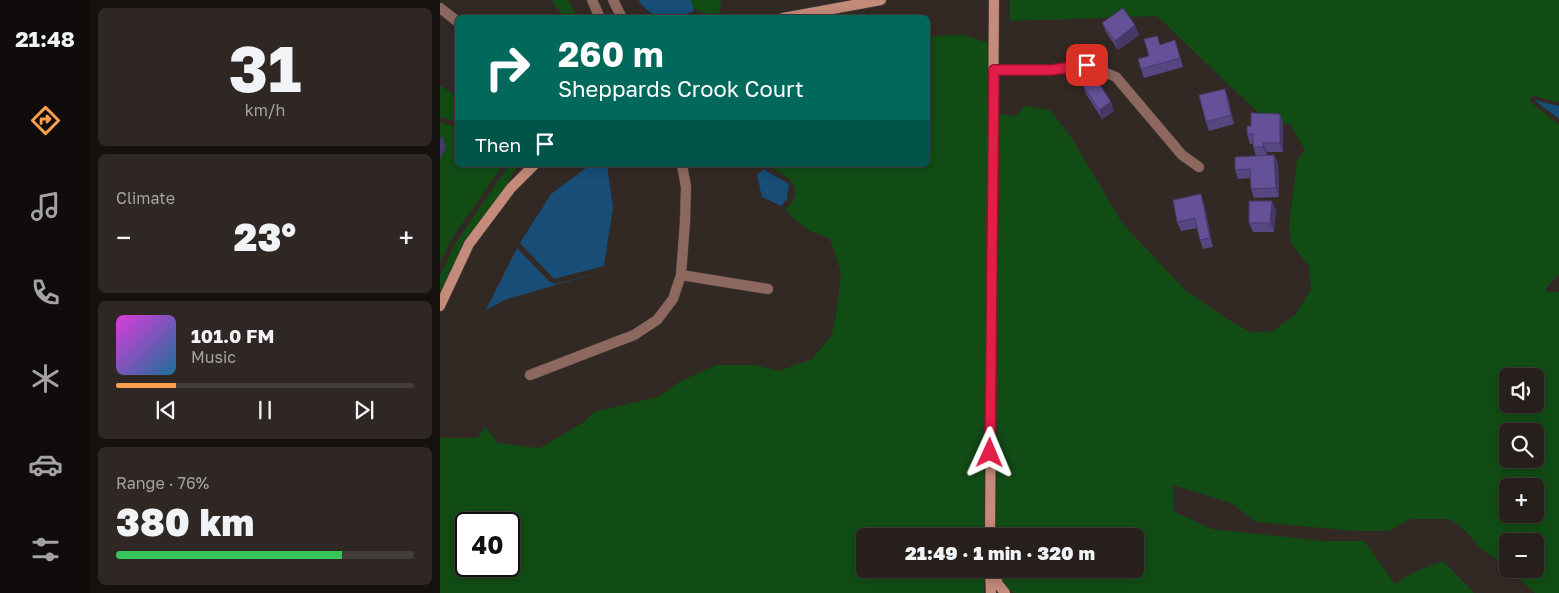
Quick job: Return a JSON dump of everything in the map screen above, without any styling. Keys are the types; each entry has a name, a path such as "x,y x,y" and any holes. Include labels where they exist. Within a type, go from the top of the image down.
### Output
{"street":[{"path":"592,0 599,15"},
{"path":"614,0 621,15"},
{"path":"799,15 880,0"},
{"path":"990,528 994,0"},
{"path":"440,8 455,20"},
{"path":"994,70 1051,70 1087,65 1116,77 1182,155 1200,167"},
{"path":"440,306 469,244 512,188 532,167"},
{"path":"530,375 634,335 657,320 673,299 680,275 685,214 686,187 682,167"},
{"path":"680,275 768,289"},
{"path":"991,578 991,593"},
{"path":"995,578 1005,593"}],"green space":[{"path":"552,0 568,0 577,15 562,15"},
{"path":"691,0 721,0 720,13 705,14 693,8"},
{"path":"1010,0 1559,0 1559,102 1533,96 1529,101 1559,125 1559,274 1545,289 1547,292 1559,292 1559,593 1535,593 1518,578 1544,578 1544,533 1499,533 1499,562 1477,545 1466,531 1450,519 1410,519 1389,531 1356,531 1256,522 1231,503 1173,485 1173,511 1212,529 1322,541 1364,541 1395,584 1412,573 1443,561 1474,593 1014,593 1006,587 1002,578 1144,578 1144,528 996,528 999,114 1016,116 1025,106 1050,110 1071,137 1122,223 1184,289 1227,319 1252,333 1273,331 1295,315 1311,290 1309,266 1291,243 1289,224 1297,161 1305,150 1290,124 1268,122 1157,16 1010,21"},
{"path":"965,35 988,43 984,528 856,528 856,578 984,578 984,593 440,593 440,438 477,438 485,427 498,443 540,448 584,422 594,412 658,397 681,381 717,365 755,365 779,371 812,359 832,335 841,272 830,239 806,229 785,210 795,195 795,189 787,178 770,167 930,167 930,36"},
{"path":"440,85 455,96 455,121 440,117"},
{"path":"440,122 455,126 455,167 502,167 450,241 440,263"},
{"path":"508,167 517,167 503,191 464,241 440,293 440,276 455,244"}],"water":[{"path":"638,0 691,0 694,11 681,15 656,15 644,7"},
{"path":"1534,100 1559,106 1559,119"},
{"path":"587,167 607,167 613,207 604,266 554,279 520,243 551,194"},
{"path":"763,169 789,184 787,199 781,206 762,197 757,175"},
{"path":"517,248 550,282 556,284 601,272 507,299 486,310"}],"building":[{"path":"1123,8 1135,25 1115,41 1102,23"},
{"path":"1157,36 1160,45 1175,40 1180,58 1141,69 1138,59 1149,56 1144,39"},
{"path":"1095,77 1111,102 1099,110 1083,85"},
{"path":"1225,89 1231,115 1206,122 1199,95"},
{"path":"1251,113 1280,114 1280,143 1263,143 1263,147 1253,147 1253,134 1247,134 1247,126 1251,126"},
{"path":"1274,155 1276,188 1251,189 1250,169 1235,170 1235,157"},
{"path":"1201,194 1210,238 1200,240 1195,218 1177,222 1173,200"},
{"path":"1249,201 1272,201 1270,223 1249,223"}],"route":[{"path":"990,453 994,70 1051,70 1087,65"}]}
